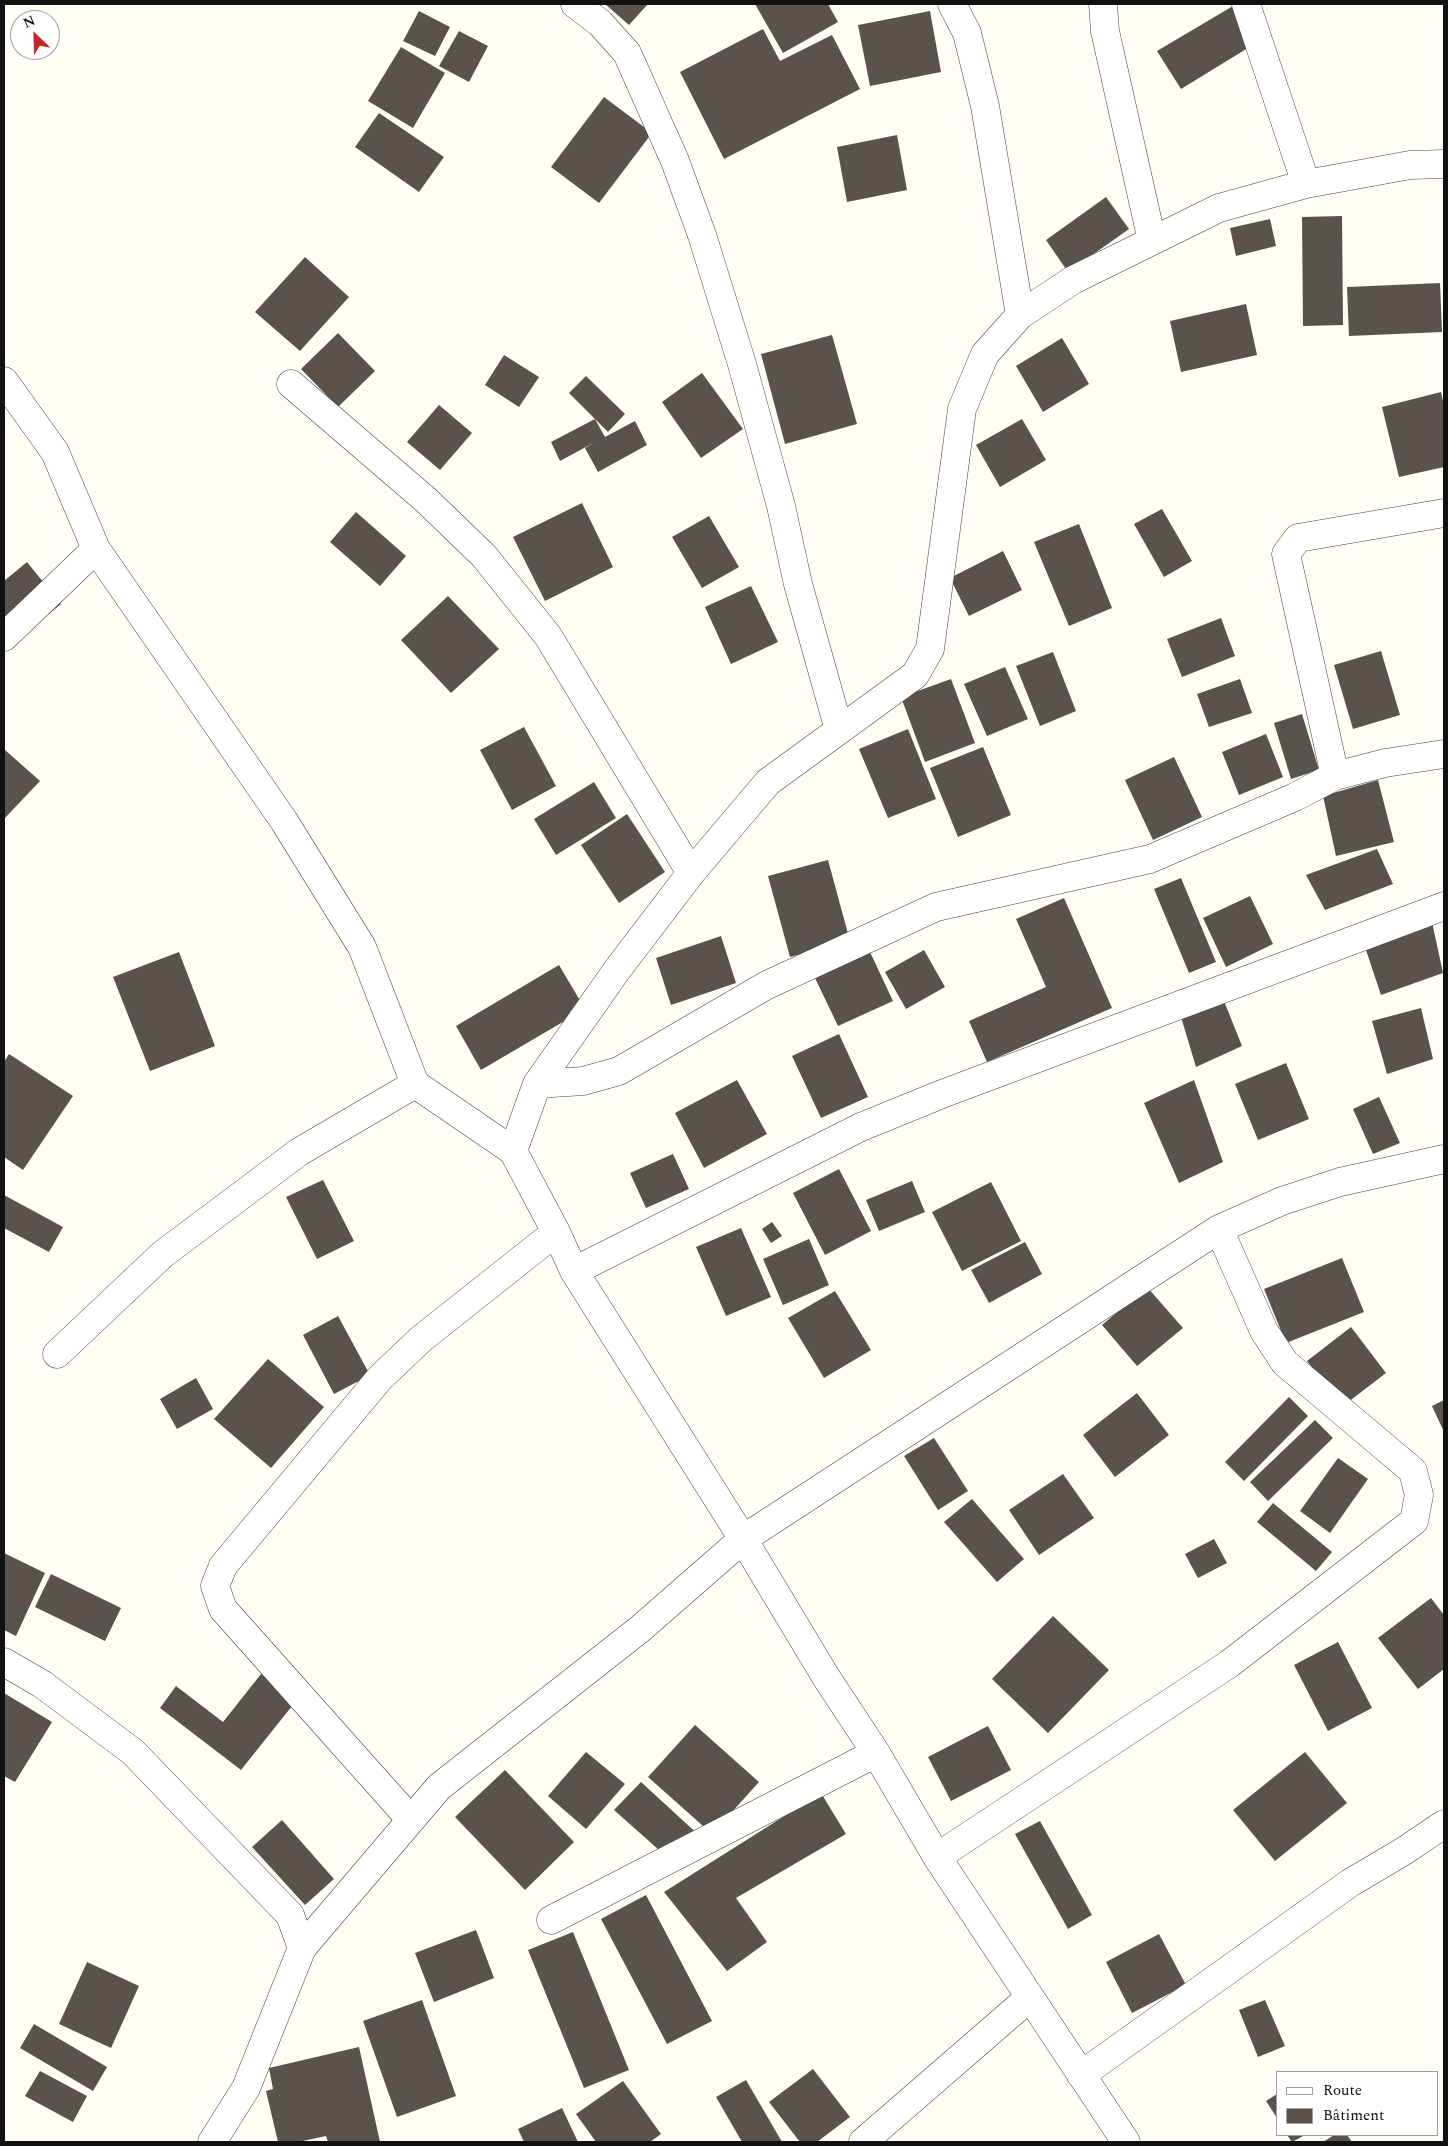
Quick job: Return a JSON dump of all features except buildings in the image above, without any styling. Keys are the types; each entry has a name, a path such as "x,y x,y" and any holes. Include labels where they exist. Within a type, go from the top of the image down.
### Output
{"street":[{"path":"575,4 600,23 627,53 675,161 702,234 745,374 781,506 798,584 839,730"},
{"path":"952,4 967,33 985,106 1020,315"},
{"path":"1103,4 1105,31 1152,241"},
{"path":"1246,4 1306,184"},
{"path":"513,1151 537,1084 623,962 691,873 768,782 915,675 930,649 962,409 985,354 1020,315 1072,280 1219,208 1306,184 1410,165 1444,164"},
{"path":"4,381 55,452 96,549 284,821 362,947 415,1084 513,1151 556,1232 574,1271 743,1539 826,1677 876,1753 937,1858 1126,2142"},
{"path":"291,384 426,500 484,556 548,636 691,873"},
{"path":"1335,776 1286,554 1298,538 1444,513"},
{"path":"4,637 96,549"},
{"path":"537,1084 582,1081 618,1071 767,985 936,907 1150,859 1295,797 1335,776 1385,763 1444,754"},
{"path":"574,1271 861,1127 942,1094 1444,906"},
{"path":"57,1354 163,1254 299,1152 415,1084"},
{"path":"212,2142 246,2088 302,1948 438,1787 640,1629 743,1539 1220,1229 1282,1201 1340,1182 1444,1159"},
{"path":"937,1858 1230,1664 1414,1520 1419,1495 1414,1471 1285,1363 1264,1331 1220,1229"},
{"path":"411,1820 223,1609 215,1586 223,1566 380,1378 421,1339 556,1232"},
{"path":"4,1662 42,1684 133,1752 290,1915 302,1948"},
{"path":"551,1920 876,1753"},
{"path":"1081,2075 1350,1883 1444,1826"},
{"path":"863,2142 1029,1998"}]}
